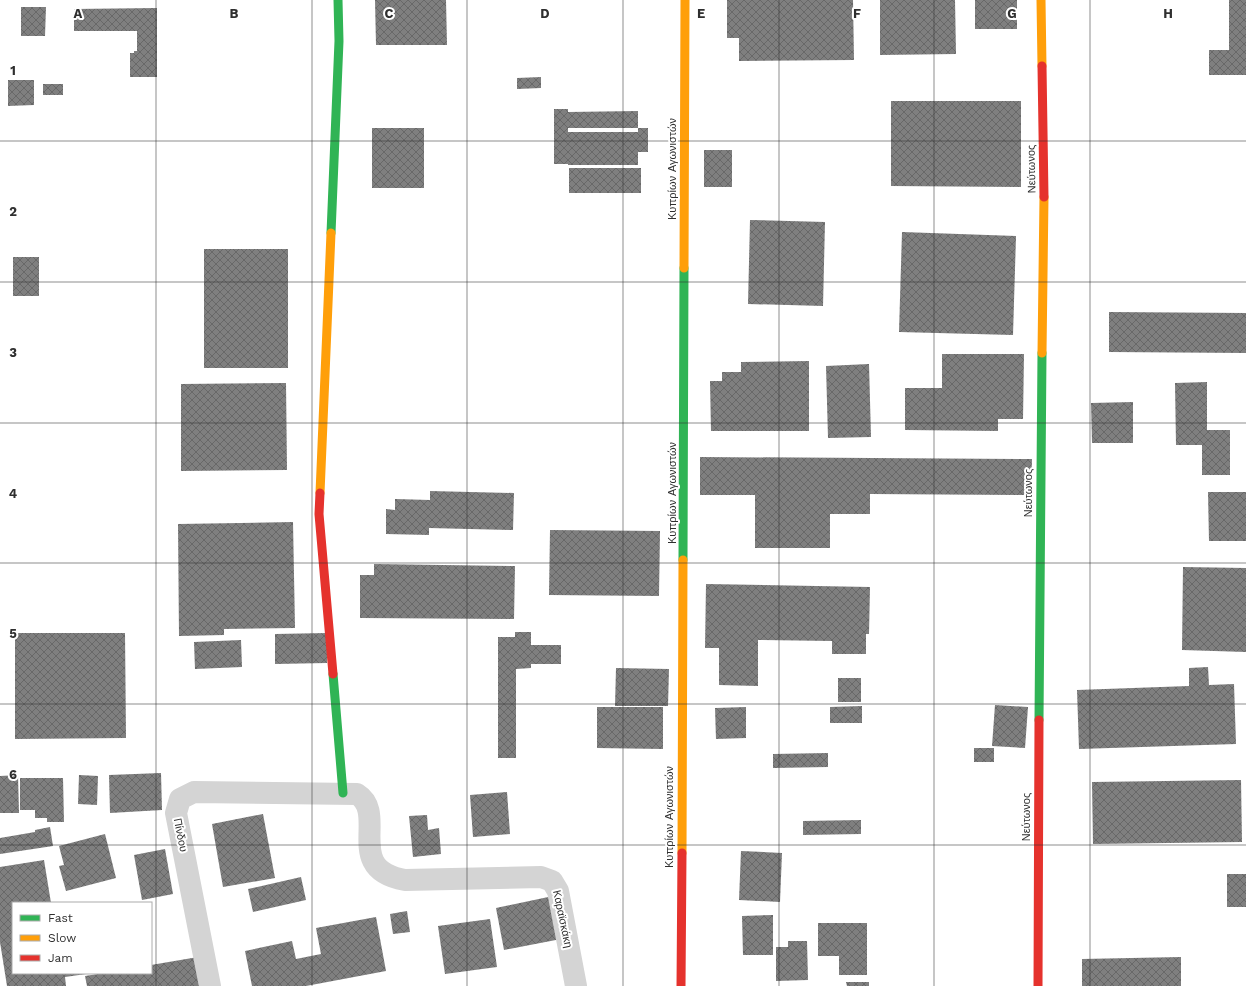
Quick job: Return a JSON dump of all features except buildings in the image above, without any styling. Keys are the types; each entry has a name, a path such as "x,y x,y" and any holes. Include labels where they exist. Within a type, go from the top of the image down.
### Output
{"street":[{"path":"338,0 339,41 319,514 343,793"},
{"name":"Κυπρίων Αγωνιστών","path":"681,986 685,0"},
{"name":"Νεύτωνος","path":"1038,986 1037,862 1044,209 1041,0"},
{"name":"Πίνδου","path":"210,986 178,826 176,813 180,799 194,792 343,793"},
{"name":"Καραϊσκάκη","path":"343,793 357,794 367,803 369,850 375,864 383,873 395,878 406,880 541,877 552,881 558,891 576,986"}],"traffic: fast":[{"path":"331,233 339,41 338,0"},
{"path":"683,560 684,268"},
{"path":"1039,720 1042,353"},
{"path":"333,674 343,793"}],"traffic: slow":[{"path":"684,268 685,0"},
{"path":"1041,0 1042,66"},
{"path":"1042,353 1044,197"},
{"path":"320,493 331,233"},
{"path":"682,853 683,560"}],"traffic: jam":[{"path":"1042,66 1044,197"},
{"path":"320,493 319,514 333,674"},
{"path":"1038,986 1039,720"},
{"path":"681,986 682,853"}]}
